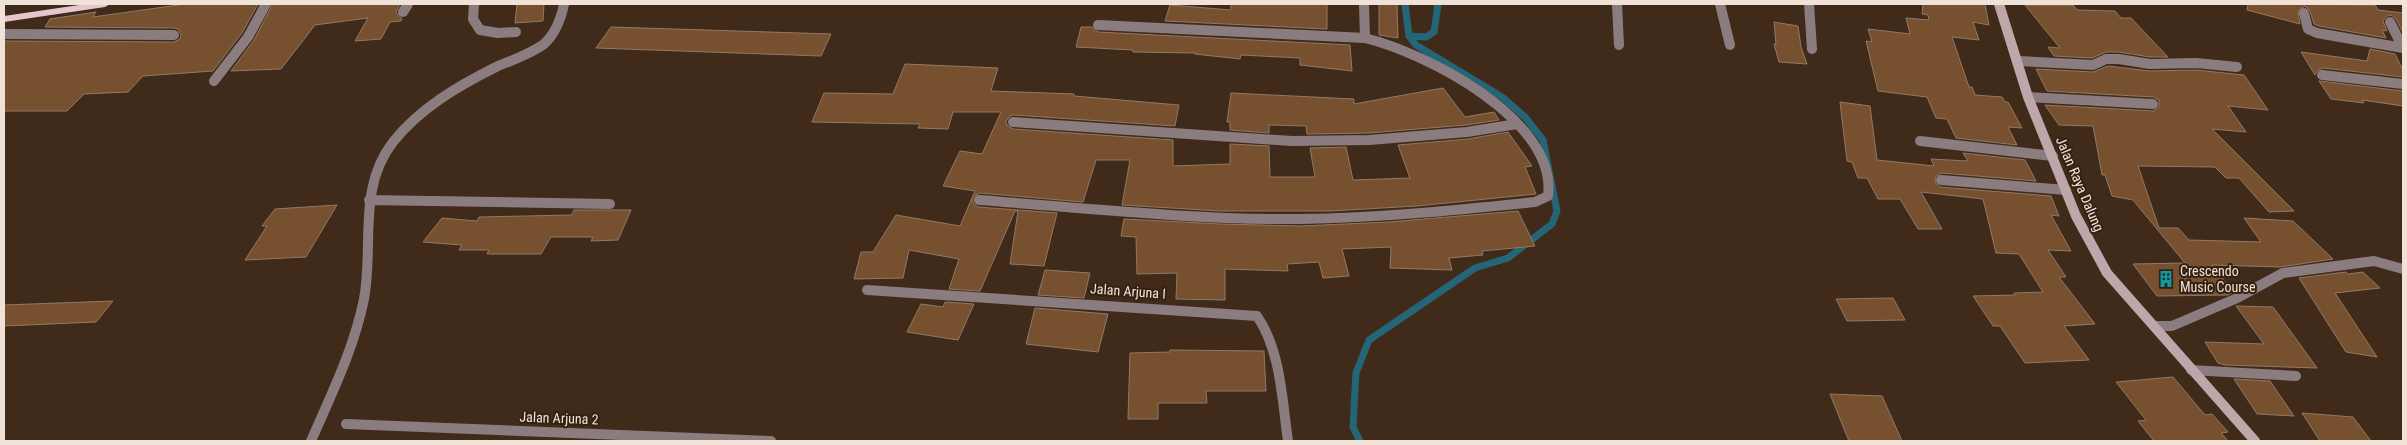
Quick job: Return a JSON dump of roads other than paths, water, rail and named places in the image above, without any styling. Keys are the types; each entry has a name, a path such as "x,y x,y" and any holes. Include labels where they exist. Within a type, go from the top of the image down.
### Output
{"main road":[{"path":"4,19 105,4"},
{"name":"Jalan Raya Dalung","path":"2000,4 2028,97 2076,216 2107,273 2190,370 2255,441"}],"street":[{"path":"214,81 248,37 266,4"},
{"path":"403,12 408,4"},
{"path":"474,4 473,19 480,30 498,33 516,32"},
{"path":"311,441 350,350 364,298 369,200 385,152 411,120 440,97 538,48 548,40 559,25 564,4"},
{"path":"1364,4 1365,38"},
{"path":"1617,4 1619,45"},
{"path":"1720,4 1730,45"},
{"path":"1809,4 1812,49"},
{"path":"2304,13 2308,29 2317,33 2403,48"},
{"path":"2390,22 2403,48"},
{"path":"979,200 1223,217 1310,219 1372,216 1535,202 1548,196 1549,182 1536,149 1517,124 1489,102 1426,60 1396,47 1365,38 1098,25"},
{"path":"4,34 174,35"},
{"path":"2018,61 2093,66 2106,59 2119,59 2150,64 2196,63 2237,67"},
{"path":"2322,75 2403,84"},
{"path":"2028,97 2154,104"},
{"path":"1013,122 1292,141 1369,140 1467,132 1517,124"},
{"path":"1920,141 2053,156"},
{"path":"1941,180 2066,190"},
{"path":"369,200 610,204"},
{"path":"2154,326 2172,326 2235,299 2283,273 2374,261 2403,269"},
{"name":"Jalan Arjuna I","path":"867,290 1257,316 1263,322 1270,340 1288,441"},
{"path":"2190,370 2296,376"},
{"name":"Jalan Arjuna 2","path":"346,424 771,441"}],"waterway":[{"path":"1405,4 1409,36"},
{"path":"1409,36 1426,37 1434,32 1438,4"},
{"path":"1360,441 1353,427 1356,373 1369,340 1475,268 1508,258 1552,224 1557,211 1543,140 1525,117 1502,97 1416,45 1409,36"}],"place":[{"name":"Crescendo Music Course","path":"2166,279"}]}
